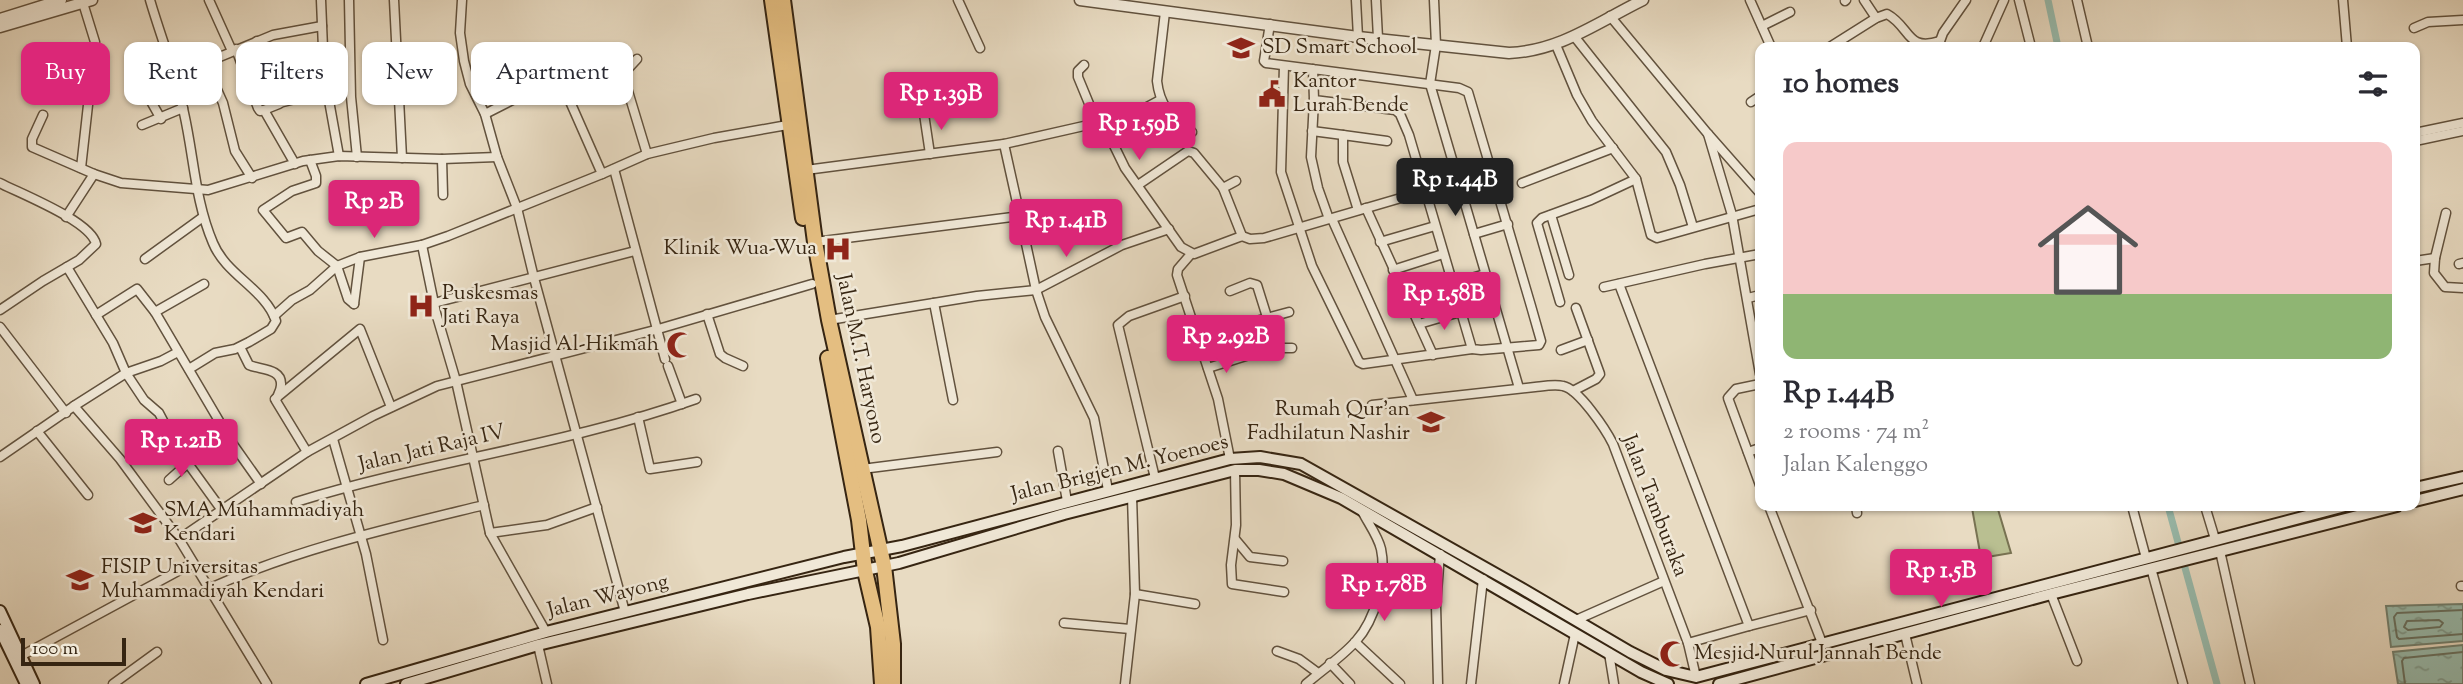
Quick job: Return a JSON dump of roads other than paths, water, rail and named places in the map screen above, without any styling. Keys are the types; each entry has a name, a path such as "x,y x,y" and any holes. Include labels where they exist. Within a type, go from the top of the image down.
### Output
{"highway":[{"name":"Jalan M.T. Haryono","path":"772,0 794,124 806,170 829,320 884,566 893,644 893,684"},
{"name":"Jalan M.T. Haryono","path":"783,0 813,284 852,481 865,571 878,627 882,684"}],"main road":[{"name":"Jalan Brigjen M. Yoenoes","path":"862,553 902,545 1108,490 1157,484 1260,457 1301,464 1519,593 1575,634 1668,684"},
{"name":"Jalan Brigjen M. Yoenoes","path":"1232,464 1298,479 1361,510 1483,579 1576,620 1650,663 1696,677 1822,643 2170,558 2191,552 2215,539 2325,511"},
{"path":"2420,487 2463,477"},
{"name":"Jalan Brigjen M. Yoenoes","path":"865,571 1132,496 1157,484"},
{"path":"2420,500 2463,489"},
{"name":"Jalan Brigjen M. Yoenoes","path":"2191,552 2220,551 2377,511"},
{"name":"Jalan Wayong","path":"366,684 546,632 862,553"},
{"name":"Jalan Brigjen M. Yoenoes","path":"1719,684 2050,594 2149,563"},
{"name":"Jalan Wayong","path":"406,684 538,645 774,588 865,571"},
{"path":"0,611 34,684"},
{"path":"0,631 26,684"}],"street":[{"path":"0,19 61,0"},
{"path":"150,0 164,42"},
{"path":"209,0 234,50 258,108 260,111 275,105"},
{"path":"321,0 323,42"},
{"path":"349,0 351,97 357,157"},
{"path":"394,0 402,158"},
{"path":"462,0 461,48 470,84 485,114 497,157 517,208 625,612"},
{"path":"958,0 980,48"},
{"path":"1080,0 1140,4 1165,12 1509,53 1532,52 1556,45 1643,0"},
{"path":"1356,0 1358,37"},
{"path":"1376,0 1378,38"},
{"path":"1434,0 1436,45 1430,84 1519,388"},
{"path":"1750,0 1769,42"},
{"path":"1864,0 1876,18"},
{"path":"1941,42 1949,23 1966,0"},
{"path":"1985,42 2004,0"},
{"path":"2018,0 2030,42"},
{"path":"2077,0 2087,42"},
{"path":"2343,0 2347,42"},
{"path":"0,27 88,1 95,42 80,168"},
{"path":"1165,12 1157,81 1160,100 1170,113 1192,132"},
{"path":"1762,26 1790,12"},
{"path":"1846,42 1876,18 1890,14 1918,42"},
{"path":"1610,16 1755,187"},
{"path":"2414,28 2428,22 2463,20"},
{"path":"1270,24 1264,62 1459,88 1468,92 1541,341 1536,346 1472,349 1360,363 1343,334 1316,275 1281,172 1284,66"},
{"path":"222,55 257,41 295,30 322,26"},
{"path":"1574,36 1666,152 1680,184 1693,227"},
{"path":"1556,45 1577,95 1592,121 1636,179 1651,235 1657,238 1755,210"},
{"path":"637,59 625,72 624,78 647,154"},
{"path":"1084,65 1078,74 1097,123 1107,129 1120,160 1181,247 1191,254"},
{"path":"1313,69 1312,164 1331,219 1413,400"},
{"path":"485,114 528,92 558,82 568,97 602,174"},
{"path":"1751,102 1755,99"},
{"path":"1118,123 1160,100"},
{"path":"1314,100 1397,111 1409,135 1472,349"},
{"path":"222,101 235,151 252,178"},
{"path":"153,105 161,118"},
{"path":"182,105 203,217 221,259 258,296 276,321 271,329 240,347 215,353 189,369"},
{"path":"330,105 339,156"},
{"path":"142,125 183,108"},
{"path":"264,110 295,164"},
{"path":"923,114 930,154"},
{"path":"43,115 32,139 32,147 121,183 198,190 216,189 295,164 339,156 442,159 497,157"},
{"path":"806,170 1004,144 1097,123"},
{"path":"2420,132 2463,123"},
{"path":"274,316 337,267 360,257 422,245 647,154 714,138 794,124"},
{"path":"1312,131 1387,141"},
{"path":"2420,140 2463,131"},
{"path":"1708,134 1732,215 1755,328"},
{"path":"1343,135 1346,176 1433,355"},
{"path":"1004,144 1036,290 1045,317 1094,418 1108,490"},
{"path":"1522,183 1613,148"},
{"path":"1138,185 1188,150 1195,153 1223,188 1242,236"},
{"path":"442,159 443,195"},
{"path":"310,160 316,183 292,191 263,210 286,238 302,232 318,251 337,267 348,299 354,304 360,257"},
{"path":"614,169 655,330 682,404"},
{"path":"66,217 94,174"},
{"path":"1560,302 1537,225 1539,219 1636,179"},
{"path":"1223,188 1236,180"},
{"path":"1283,592 1232,584 1231,565 1235,539 1232,464 1220,408 1177,275 1178,269 1191,254 1242,236 1256,239 1459,181"},
{"path":"0,183 77,222 92,235 96,244 88,254 0,310"},
{"path":"2446,213 2434,273 2441,283 2450,289 2463,288"},
{"path":"1551,215 1569,275"},
{"path":"815,242 1020,216"},
{"path":"145,259 203,217"},
{"path":"1474,234 1508,224"},
{"path":"1380,242 1435,226"},
{"path":"829,320 1036,290 1122,245 1170,229"},
{"path":"422,245 490,533 546,632"},
{"path":"434,303 635,251"},
{"path":"1393,270 1443,254"},
{"path":"1604,287 1755,255"},
{"path":"2420,260 2435,258"},
{"path":"67,267 144,400 159,413 188,463 221,509"},
{"path":"1405,298 1485,274"},
{"path":"1230,291 1250,283 1257,285 1267,317"},
{"path":"155,312 204,284"},
{"path":"179,539 307,452 415,395 456,381 655,330 813,284"},
{"path":"1619,284 1749,626"},
{"path":"96,315 137,289 155,312 232,443 261,484"},
{"path":"1157,484 1118,325 1129,316 1185,296"},
{"path":"1748,298 1755,296"},
{"path":"934,303 953,400"},
{"path":"1372,405 1519,388 1562,386 1573,391 1600,374 1576,308"},
{"path":"1198,337 1289,312"},
{"path":"1419,324 1460,312"},
{"path":"707,314 720,354 743,366"},
{"path":"0,327 66,413"},
{"path":"275,399 360,329 391,407"},
{"path":"1561,350 1588,340"},
{"path":"240,347 249,365 274,372 280,377 282,386 275,399"},
{"path":"1208,368 1268,349 1292,348"},
{"path":"0,457 127,373 178,352"},
{"path":"1755,385 1736,389 1728,398 1755,471"},
{"name":"Jalan Tamburaka","path":"1573,391 1606,429 1614,444 1688,643 1696,677"},
{"path":"275,399 307,452"},
{"name":"Jalan Jati Raja IV","path":"296,502 638,417 696,399"},
{"path":"74,406 120,459 179,539 267,684"},
{"path":"638,417 650,469 697,462"},
{"path":"37,431 88,495"},
{"path":"333,439 369,568 383,640"},
{"path":"1748,452 1755,450"},
{"path":"1058,451 1067,501"},
{"path":"862,469 997,452"},
{"path":"169,480 188,463"},
{"path":"1125,684 1135,594 1132,496"},
{"path":"208,589 251,570 360,536 484,505"},
{"path":"490,533 547,524 597,507"},
{"path":"1306,684 1355,642 1370,619 1379,587 1382,557 1380,546 1361,510"},
{"path":"1771,511 1822,643"},
{"path":"2134,511 2183,684"},
{"path":"2207,511 2215,539"},
{"path":"1235,539 1250,556 1283,561"},
{"path":"2220,551 2250,684"},
{"path":"1438,684 1436,616 1440,554"},
{"path":"21,656 194,564"},
{"path":"1471,684 1483,579"},
{"path":"1576,620 1664,581"},
{"path":"1135,594 1195,604"},
{"path":"2050,594 2077,661"},
{"path":"1688,643 1811,610"},
{"path":"1064,623 1130,629"},
{"path":"1564,684 1575,634"},
{"path":"1905,634 1917,684"},
{"path":"1355,642 1400,684"},
{"path":"538,645 547,684"},
{"path":"1277,651 1299,659 1318,673"},
{"path":"113,684 123,681 157,652"},
{"path":"1609,653 1614,684"},
{"path":"1330,663 1350,684"}],"water":[{"path":"2463,604 2463,641 2391,647 2386,606"},
{"path":"2463,645 2463,684 2398,684 2393,652"}],"waterway":[{"path":"2048,0 2057,42"},
{"path":"2169,511 2217,684"}],"place":[{"name":"SD Smart School","path":"1241,48"},
{"name":"Kantor Lurah Bende","path":"1272,94"},
{"name":"Klinik Wua-Wua","path":"838,249"},
{"name":"Puskesmas Jati Raya","path":"421,306"},
{"name":"Masjid Al-Hikmah","path":"680,345"},
{"name":"Rumah Qur'an Fadhilatun Nashir","path":"1431,422"},
{"name":"SMA Muhammadiyah Kendari","path":"143,523"},
{"name":"FISIP Universitas Muhammadiyah Kendari","path":"80,580"},
{"name":"Mesjid Nurul Jannah Bende","path":"1673,654"}]}
